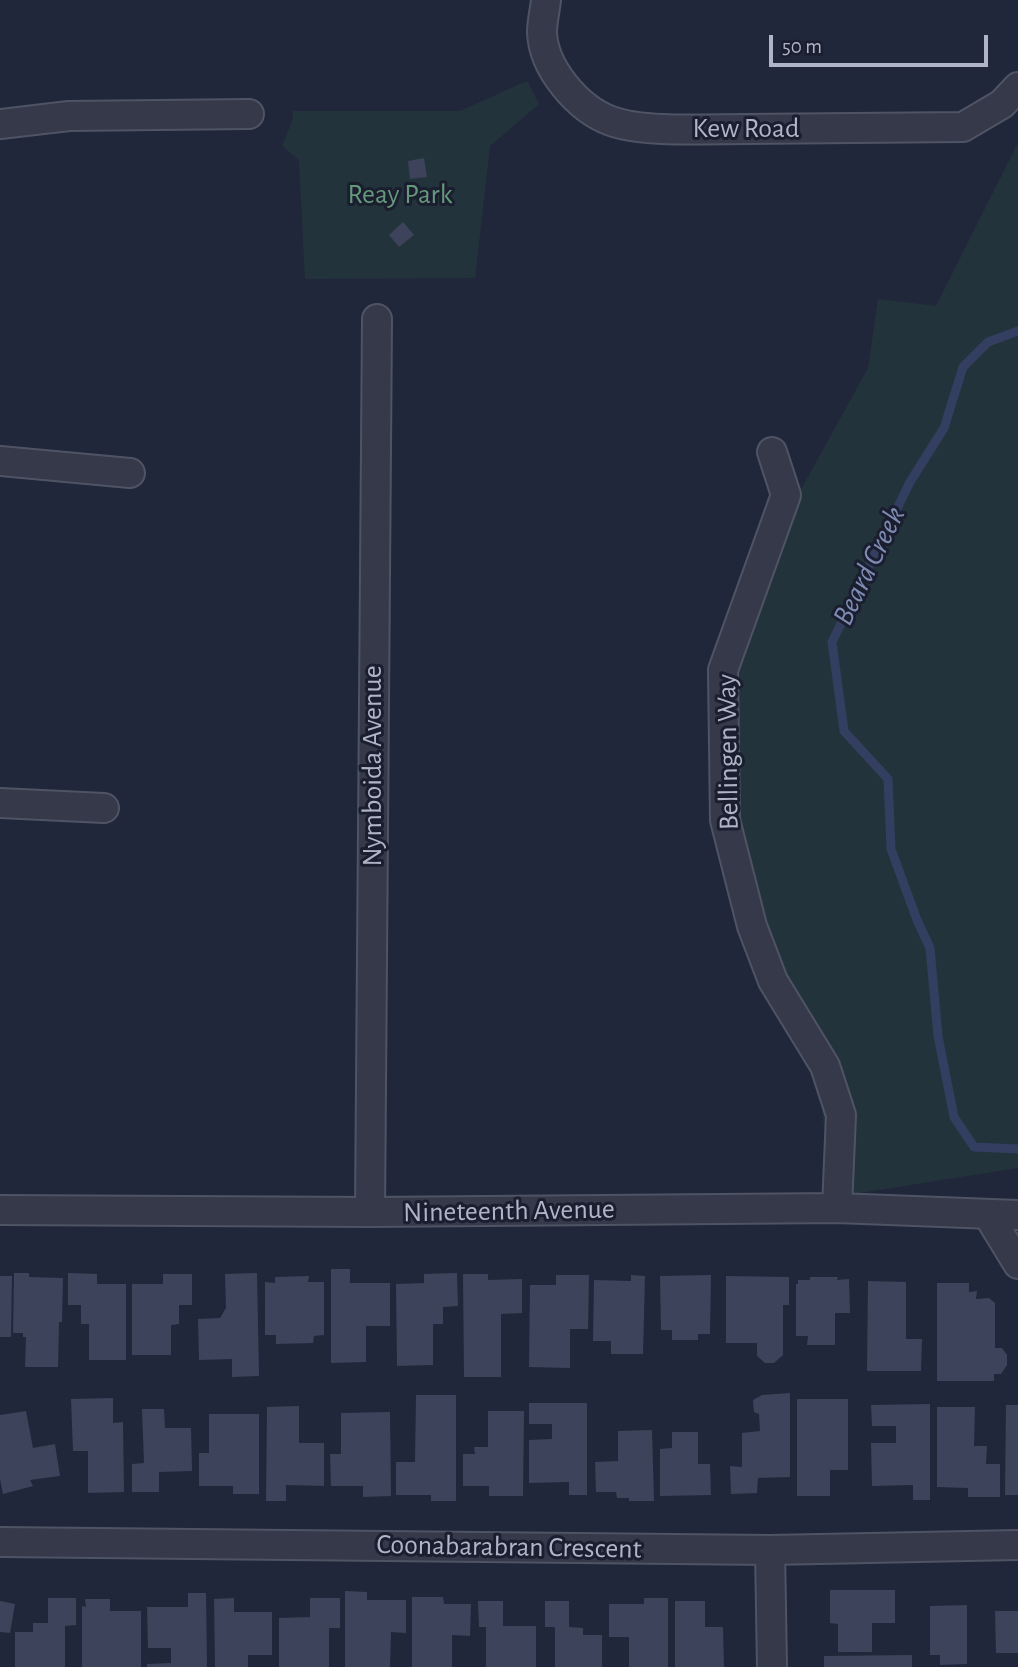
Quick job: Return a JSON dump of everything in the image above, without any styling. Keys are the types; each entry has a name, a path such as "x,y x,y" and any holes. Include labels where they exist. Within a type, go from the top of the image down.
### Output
{"street":[{"name":"Kew Road","path":"546,0 542,33 550,61 566,86 586,107 610,121 631,125 688,130 962,127 1002,104 1018,87"},
{"path":"0,124 69,116 249,114"},
{"name":"Nymboida Avenue","path":"370,1212 377,320"},
{"name":"Bellingen Way","path":"772,452 786,495 723,670 725,820 752,926 773,981 825,1066 841,1115 837,1208"},
{"path":"0,461 130,472"},
{"path":"0,803 104,808"},
{"name":"Nineteenth Avenue","path":"0,1210 370,1212 837,1208 1018,1215"},
{"path":"988,1215 1018,1264"},
{"name":"Coonabarabran Crescent","path":"0,1542 770,1550 1018,1545"},
{"path":"770,1550 772,1667"}],"green space":[{"name":"Reay Park","path":"527,81 539,104 490,146 475,278 305,279 299,160 282,146 292,122 293,111 460,111"},
{"path":"1018,143 1018,1168 853,1194 825,1137 820,1090 747,940 721,700 776,535 868,368 878,299 936,306"}],"building":[{"path":"424,158 427,177 410,179 408,161"},
{"path":"403,222 414,235 399,247 389,235"},
{"path":"331,1269 350,1269 350,1283 390,1283 390,1326 366,1326 366,1362 331,1363"},
{"path":"14,1273 29,1273 29,1277 63,1278 58,1367 25,1367 26,1337 23,1337 23,1333 13,1333"},
{"path":"68,1273 97,1274 97,1284 126,1284 126,1360 89,1360 89,1324 81,1324 81,1305 68,1305"},
{"path":"257,1273 259,1376 232,1377 232,1359 199,1360 198,1319 220,1318 226,1308 225,1274"},
{"path":"457,1273 458,1306 443,1307 443,1324 433,1324 433,1365 397,1366 396,1284 424,1283 424,1274"},
{"path":"163,1274 192,1274 192,1305 179,1305 179,1324 171,1325 171,1355 132,1355 132,1284 163,1284"},
{"path":"463,1274 488,1274 488,1280 522,1279 522,1313 501,1314 501,1377 464,1377"},
{"path":"556,1275 589,1275 588,1329 570,1329 570,1368 529,1367 530,1285 556,1285"},
{"path":"631,1275 645,1276 643,1354 611,1354 611,1341 593,1341 594,1280 631,1281"},
{"path":"711,1275 710,1334 698,1334 698,1340 672,1340 672,1330 661,1330 660,1276"},
{"path":"0,1276 12,1276 11,1337 0,1337"},
{"path":"309,1276 308,1282 324,1282 324,1335 314,1336 313,1343 276,1344 276,1335 265,1335 265,1282 275,1283 275,1277"},
{"path":"726,1276 789,1277 789,1305 783,1305 783,1355 774,1363 765,1363 757,1356 757,1343 726,1343"},
{"path":"810,1277 849,1279 850,1313 835,1313 835,1345 807,1345 808,1336 796,1336 796,1284 798,1280 810,1280"},
{"path":"868,1281 906,1282 906,1339 922,1339 921,1371 867,1371"},
{"path":"937,1283 969,1283 969,1292 977,1291 976,1299 989,1298 995,1303 995,1348 1002,1348 1007,1355 1007,1365 1001,1374 994,1374 994,1381 937,1381"},
{"path":"790,1393 790,1477 758,1478 757,1493 731,1494 730,1466 742,1467 742,1433 760,1431 759,1414 754,1412 753,1400 762,1395"},
{"path":"416,1395 456,1395 456,1501 431,1501 431,1495 396,1495 396,1462 415,1462"},
{"path":"113,1398 113,1423 123,1422 124,1492 88,1493 88,1451 73,1451 71,1399"},
{"path":"797,1399 848,1399 848,1470 830,1470 830,1496 797,1496"},
{"path":"529,1403 587,1403 587,1495 569,1495 569,1482 529,1483 529,1440 552,1439 552,1424 529,1424"},
{"path":"930,1404 930,1500 913,1500 913,1485 872,1486 871,1443 896,1443 896,1426 872,1426 871,1405"},
{"path":"1006,1405 1018,1405 1018,1495 1005,1495"},
{"path":"299,1406 299,1443 324,1443 324,1486 286,1485 286,1501 266,1501 267,1407"},
{"path":"937,1407 975,1407 974,1446 987,1446 986,1464 1000,1464 1000,1497 968,1497 968,1488 937,1487"},
{"path":"142,1409 164,1409 165,1428 191,1428 192,1471 159,1472 159,1492 132,1492 132,1464 144,1463"},
{"path":"26,1411 33,1448 55,1444 60,1476 30,1480 33,1486 3,1494 0,1479 0,1415"},
{"path":"488,1411 524,1411 523,1496 489,1496 489,1486 463,1486 463,1454 475,1454 474,1447 488,1447"},
{"path":"390,1412 391,1496 363,1497 363,1486 331,1486 330,1454 341,1454 341,1413"},
{"path":"209,1414 259,1414 259,1494 233,1494 233,1486 199,1486 199,1453 209,1453"},
{"path":"652,1430 654,1501 629,1501 629,1498 617,1498 616,1492 596,1492 595,1462 618,1461 618,1431"},
{"path":"672,1432 698,1432 698,1464 710,1464 711,1495 660,1496 660,1449 672,1448"},
{"path":"830,1590 895,1590 895,1623 872,1623 872,1652 838,1652 838,1624 830,1623"},
{"path":"345,1591 367,1592 367,1600 406,1600 406,1633 391,1632 390,1667 345,1667"},
{"path":"188,1593 206,1593 207,1667 147,1667 147,1664 171,1663 171,1648 148,1648 147,1607 188,1607"},
{"path":"412,1597 443,1597 444,1604 471,1604 470,1636 452,1635 452,1667 412,1667"},
{"path":"48,1598 76,1598 76,1625 65,1626 65,1667 15,1667 15,1632 33,1632 33,1623 48,1623"},
{"path":"234,1598 234,1612 272,1612 272,1655 248,1655 248,1667 215,1667 214,1599"},
{"path":"310,1598 340,1598 340,1628 329,1628 329,1667 279,1667 279,1618 310,1617"},
{"path":"644,1598 668,1598 668,1667 629,1667 629,1637 609,1637 609,1604 644,1604"},
{"path":"85,1599 110,1599 110,1611 141,1611 141,1667 82,1667 82,1606 86,1607"},
{"path":"0,1601 15,1604 10,1633 0,1632"},
{"path":"478,1601 503,1601 503,1626 536,1626 536,1667 486,1667 486,1627 479,1627"},
{"path":"545,1601 569,1601 569,1627 583,1628 583,1635 602,1635 602,1667 555,1667 555,1627 545,1627"},
{"path":"675,1601 705,1601 705,1627 723,1627 724,1667 675,1667"},
{"path":"967,1605 967,1664 940,1665 940,1655 930,1655 930,1606"},
{"path":"995,1611 1018,1611 1018,1653 996,1653"},
{"path":"912,1655 912,1667 824,1667 824,1656"}],"waterway":[{"name":"Beard Creek","path":"1018,331 988,342 963,367 944,428 910,482 832,642 844,731 888,779 891,849 930,948 938,1036 954,1117 974,1147 1018,1149"}]}
